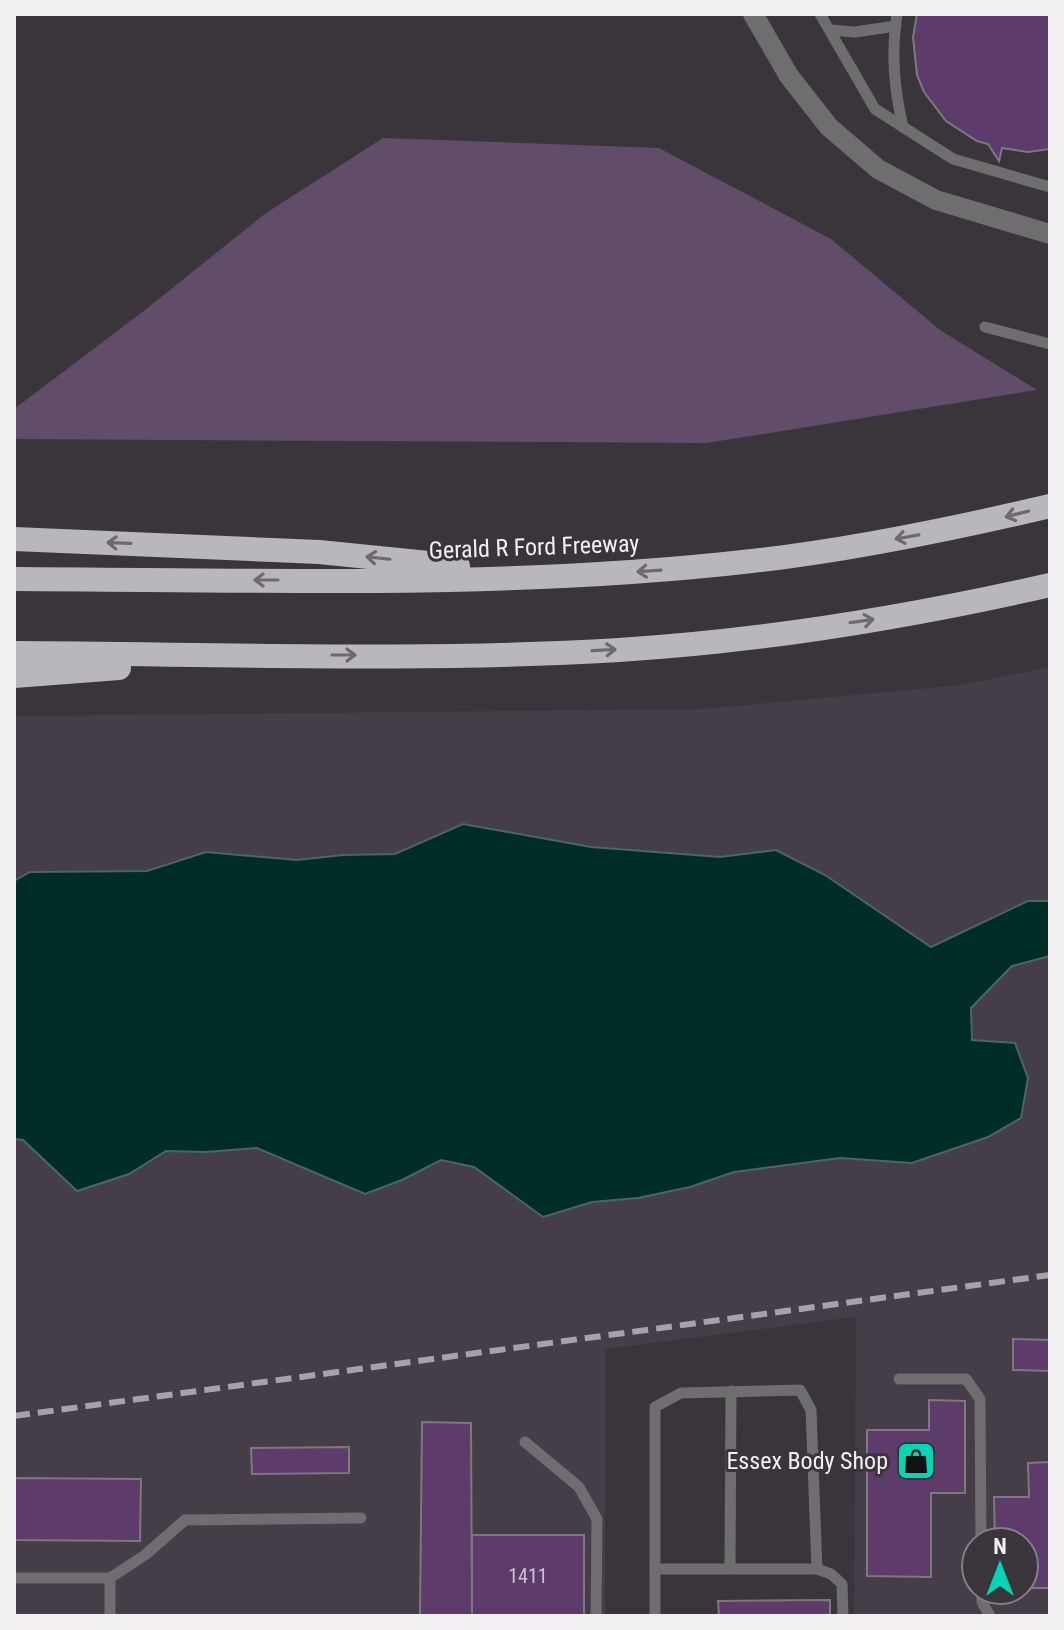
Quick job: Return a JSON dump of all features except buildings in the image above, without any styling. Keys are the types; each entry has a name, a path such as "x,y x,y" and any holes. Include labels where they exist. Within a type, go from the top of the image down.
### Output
{"highway":[{"name":"Gerald R Ford Freeway","path":"14,579 308,581 568,576 755,561 919,535 1050,506"},
{"path":"14,539 319,552 568,576"},
{"path":"14,653 548,653 722,640 893,617 1050,585"},
{"path":"14,676 311,655"}],"street":[{"path":"753,14 789,76 829,127 878,169 936,200 1050,234"}],"lane":[{"path":"820,14 875,109 953,159 1047,184"},
{"path":"830,30 855,32 896,20 892,48 893,78 903,127"},
{"path":"985,327 1050,344"},
{"path":"899,1379 966,1379 980,1399 981,1526"},
{"path":"655,1616 655,1407 681,1393 800,1390 811,1410 817,1569"},
{"path":"730,1569 731,1391"},
{"path":"525,1442 579,1487 597,1519 596,1616"},
{"path":"14,1578 110,1578 145,1555 185,1520 361,1518"},
{"path":"655,1569 817,1569 831,1574 842,1584 843,1616"},
{"path":"110,1578 110,1616"}],"shaded area":[{"path":"383,138 659,148 831,239 940,330 1037,390 707,443 14,439 14,409 266,213"},
{"path":"1050,667 1050,1616 854,1616 856,1317 605,1349 605,1616 14,1616 14,716 702,709 961,685"},
{"path":"463,824 591,847 720,857 776,850 825,875 931,947 1028,901 1050,901 1050,956 1012,966 971,1008 972,1040 1015,1043 1028,1078 1021,1118 988,1137 912,1163 840,1158 734,1172 690,1187 638,1198 592,1202 543,1217 474,1167 441,1160 365,1194 257,1148 166,1151 129,1174 77,1191 23,1140 14,1139 14,881 30,872 147,871 206,852 297,860 395,854"}],"railway":[{"path":"14,1416 1050,1275"}],"place":[{"name":"Essex Body Shop","path":"916,1461"}]}
